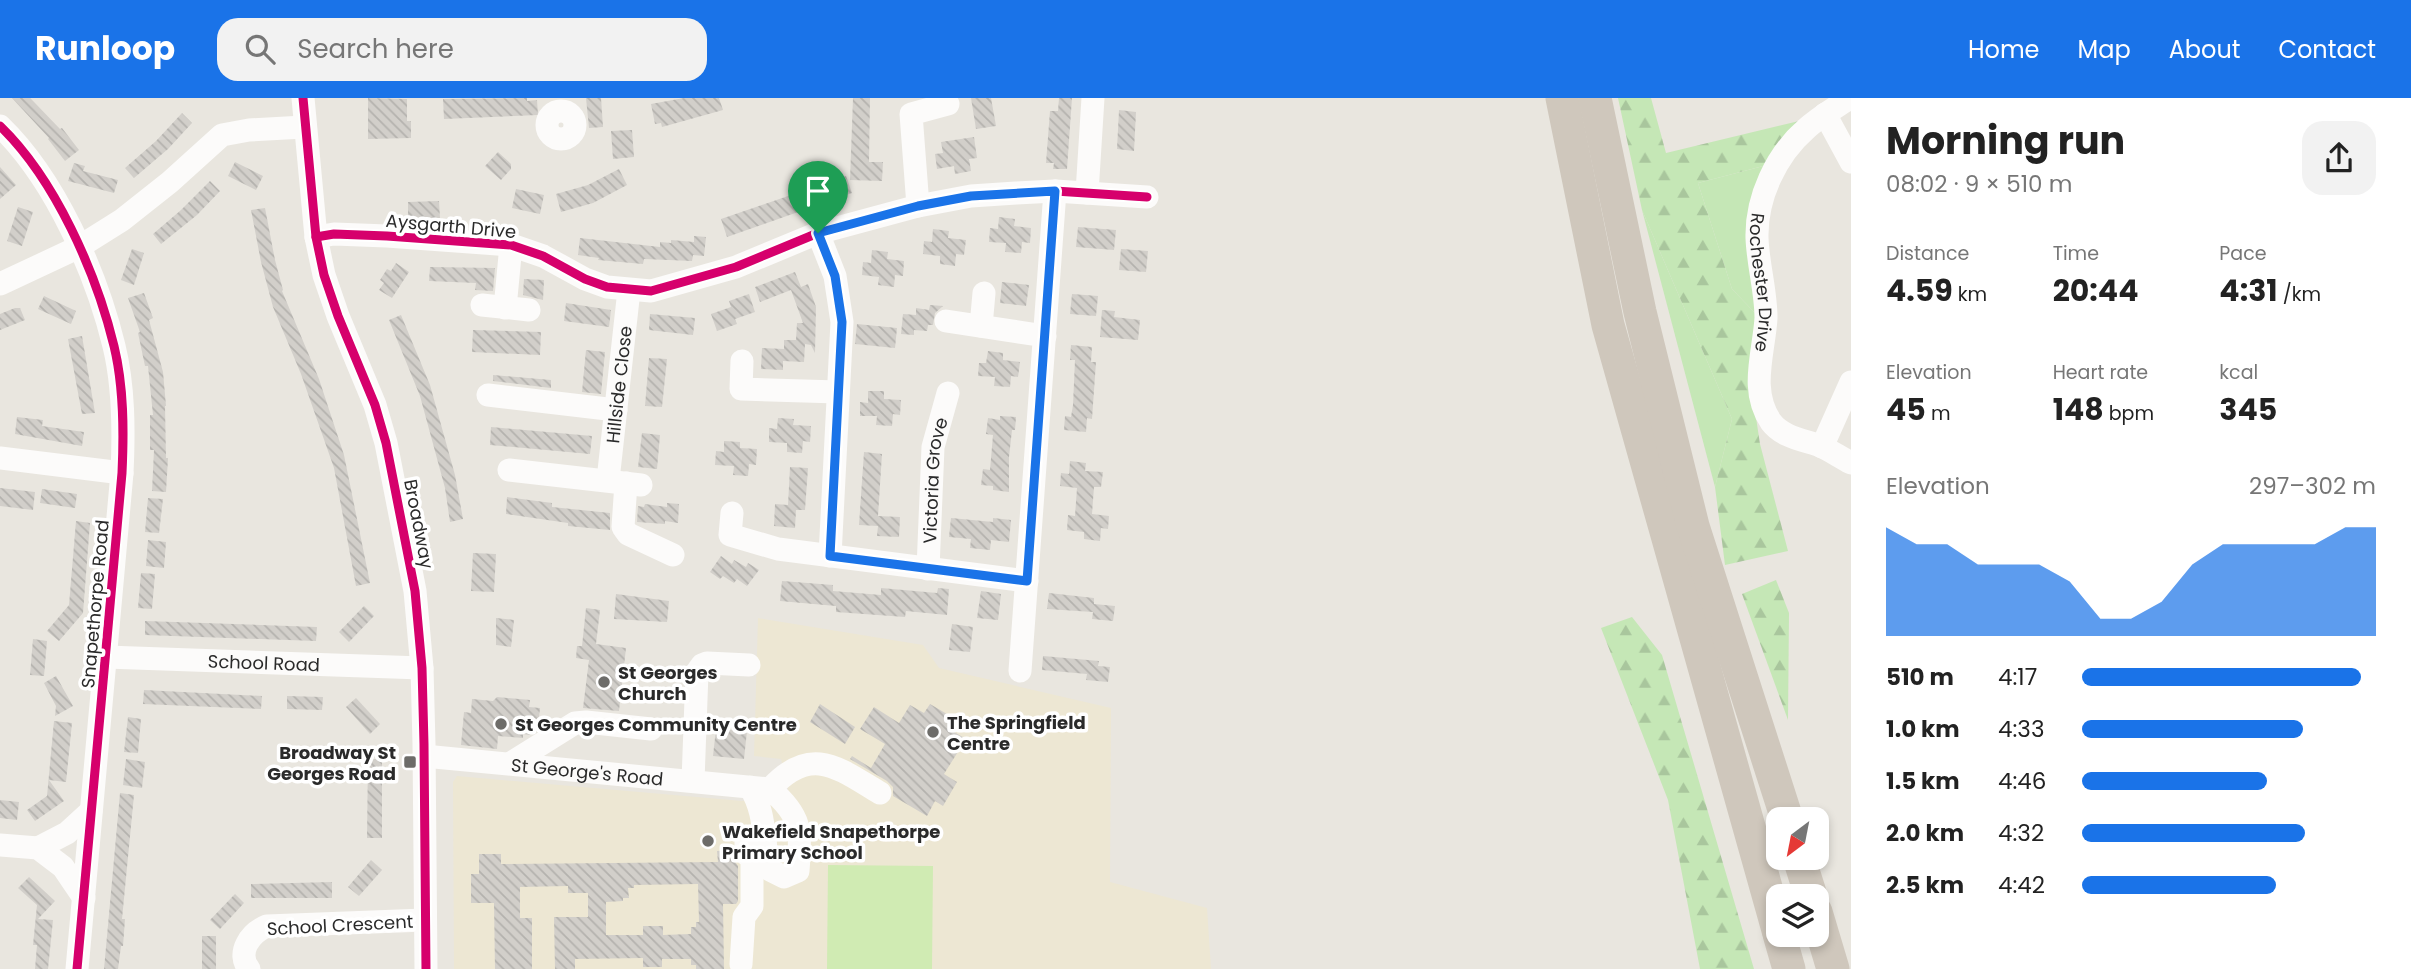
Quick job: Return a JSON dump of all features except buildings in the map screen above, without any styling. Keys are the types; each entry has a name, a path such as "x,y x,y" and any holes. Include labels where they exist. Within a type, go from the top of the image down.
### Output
{"highway":[{"path":"1562,98 1608,325 1766,886"},
{"path":"1595,98 1640,312 1693,526 1783,807"},
{"path":"1783,947 1789,969"},
{"path":"1826,947 1833,969"}],"street":[{"name":"Broadway","path":"304,98 304,127 316,237 328,285 375,405 386,443 415,591 422,668 426,969"},
{"path":"1087,193 1093,98"},
{"name":"Rochester Drive","path":"1850,98 1805,129 1785,151 1769,181 1760,209 1757,237 1766,318 1759,373 1760,399 1773,426 1787,435 1813,444 1851,463"},
{"path":"918,206 911,114 948,104"},
{"path":"1825,114 1851,162"},
{"name":"Snapethorpe Road","path":"0,126 31,160 54,194 79,247 99,297 114,347 124,435 77,969"},
{"path":"0,284 79,247 131,214 222,135 249,130 304,127"},
{"path":"1020,671 1055,191"},
{"name":"Aysgarth Drive","path":"316,237 334,234 387,236 511,245 543,256 585,279 607,287 651,291 736,267 818,233 918,206 971,196 1055,191 1147,197"},
{"path":"818,233 835,276 842,322 830,556"},
{"path":"505,308 511,245"},
{"name":"Hillside Close","path":"629,290 616,410 625,483 623,527 628,534 673,555"},
{"path":"981,326 984,293"},
{"path":"482,305 529,310"},
{"path":"947,321 1045,336"},
{"path":"742,361 741,389 838,392"},
{"path":"1813,444 1851,382"},
{"name":"Victoria Grove","path":"928,569 933,447 948,393"},
{"path":"488,396 616,410"},
{"path":"0,458 122,473"},
{"path":"509,470 566,487 625,483"},
{"name":"Victoria Grove","path":"732,513 730,535 778,550 1027,581"},
{"name":"School Road","path":"106,657 422,668"},
{"path":"693,781 697,672 702,665 708,663 749,665"},
{"path":"511,763 575,723 651,729"},
{"name":"St George's Road","path":"424,756 760,788"},
{"path":"760,788 784,774 816,763 834,766 880,793"},
{"path":"760,788 788,804 798,824 798,871 784,877 770,870 759,803 760,788"},
{"path":"0,845 38,848 67,833 91,811"},
{"path":"741,964 744,917 752,906 752,859 746,854 746,843 765,843"},
{"path":"38,848 63,867 84,898"},
{"name":"School Crescent","path":"248,969 244,953 246,945 258,930 267,926 425,920"}],"shaded area":[{"name":"Wakefield Snapethorpe Primary School","path":"758,618 923,645 939,668 1111,708 1110,882 1207,908 1211,969 454,969 453,782 457,776 742,801 789,794 781,759 754,756"}],"green space":[{"path":"1618,98 1651,98 1666,153 1799,121 1771,164 1698,183 1732,289 1758,316 1751,384 1760,444 1788,551 1725,565 1715,487 1732,419 1642,210"},
{"path":"1771,164 1758,316 1732,289 1698,183"},
{"path":"1642,210 1732,419 1715,487"},
{"path":"1776,580 1789,613 1788,720 1742,594"},
{"path":"1632,617 1662,655 1754,969 1700,969 1668,800 1601,628"},
{"path":"828,865 933,866 932,969 827,969"}],"cycle path":[{"path":"303,98 316,237 324,275 375,405 386,443 415,591 422,668 426,969"},
{"path":"0,126 38,172 71,228 85,258 114,346 121,393 122,473 77,969"},
{"path":"316,237 334,234 387,236 511,245 543,256 585,279 607,287 651,291 736,267 818,233 918,206 971,196 1055,191 1147,197"}],"place":[{"name":"St Georges Church","path":"604,682"},
{"name":"St Georges Community Centre","path":"501,724"},
{"name":"The Springfield Centre","path":"933,732"},
{"name":"Broadway St Georges Road","path":"410,762"},
{"name":"Wakefield Snapethorpe Primary School","path":"708,841"}],"route":[{"path":"1055,191 1027,581 830,556 842,322 835,276 818,233 918,206 971,196 1055,191"}]}
